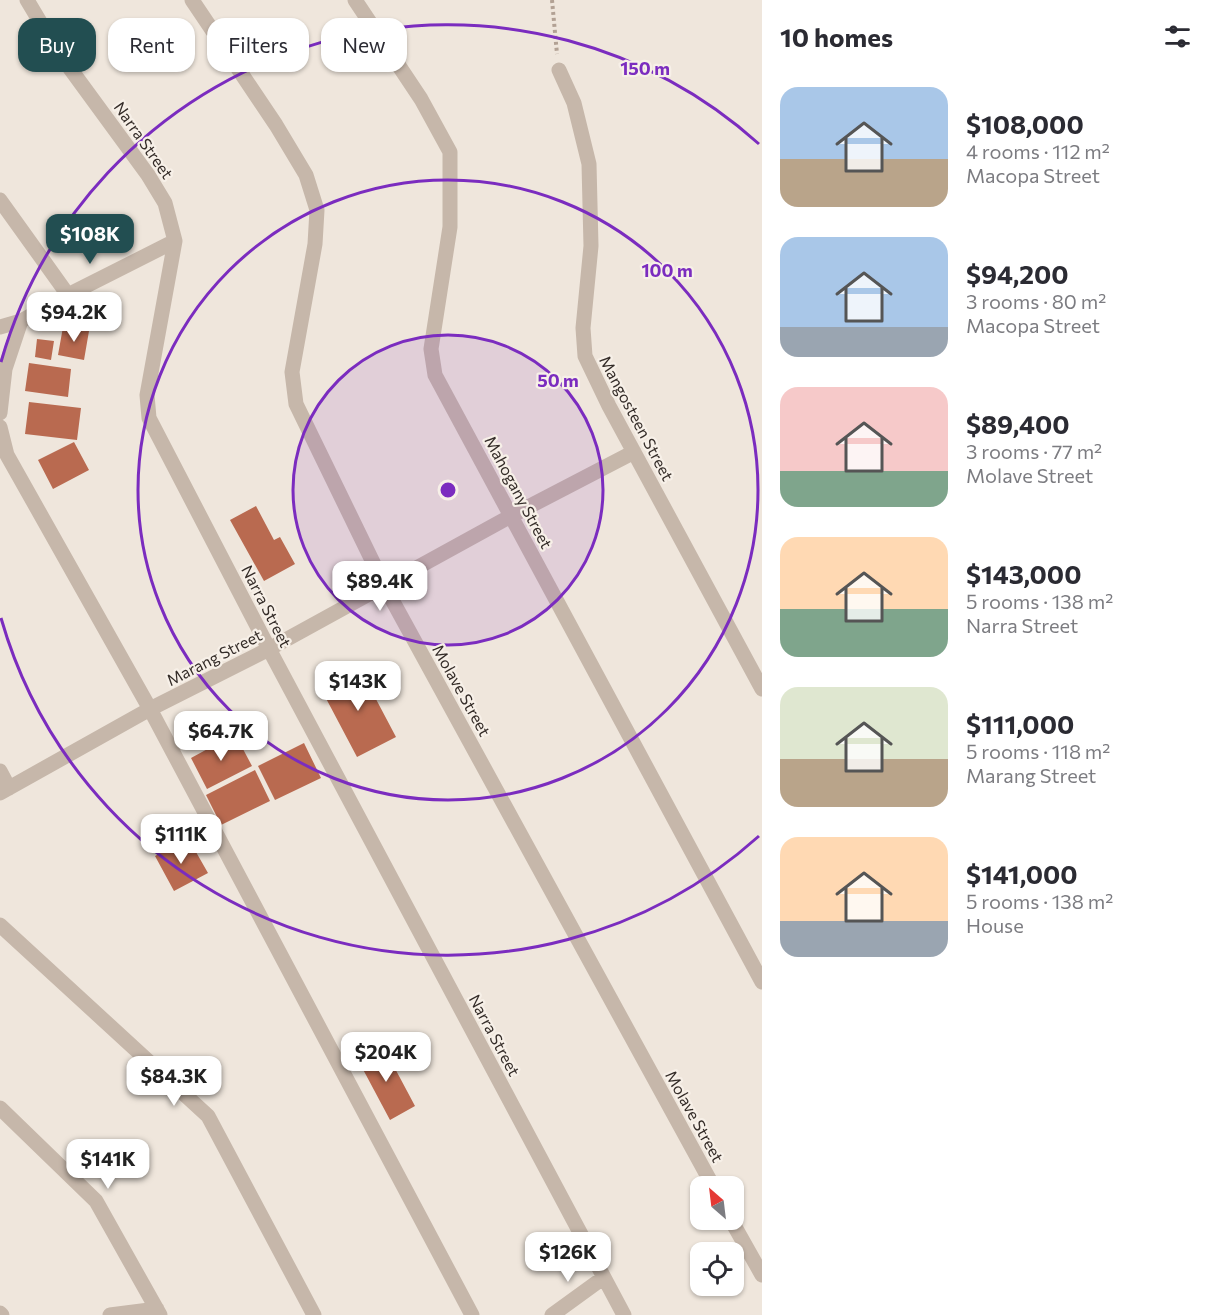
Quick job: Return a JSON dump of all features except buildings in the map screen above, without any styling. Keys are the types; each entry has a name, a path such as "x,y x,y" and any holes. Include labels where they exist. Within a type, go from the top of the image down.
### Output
{"street":[{"name":"Narra Street","path":"27,0 58,52 148,175 165,203 175,241 147,395 149,418 269,649 624,1315"},
{"name":"Molave Street","path":"192,0 276,125 306,175 317,210 315,244 292,372 296,404 385,587 708,1176"},
{"name":"Mahogany Street","path":"355,0 421,99 450,152 450,227 431,349 435,375 762,982"},
{"name":"Mangosteen Street","path":"559,70 574,103 589,164 591,246 583,328 585,356 609,406 762,689"},
{"path":"0,200 68,295"},
{"path":"0,327 21,321 175,241"},
{"path":"0,414 5,369 21,321"},
{"path":"0,427 7,455 150,709 472,1315"},
{"name":"Marang Street","path":"4,791 150,709 269,649 634,452"},
{"path":"0,771 4,791"},
{"path":"0,925 208,1116 314,1315"},
{"path":"0,1108 96,1201 158,1312 110,1315"},
{"path":"737,1230 762,1275"},
{"path":"552,1315 603,1278"}],"path":[{"path":"552,0 559,70"}]}
